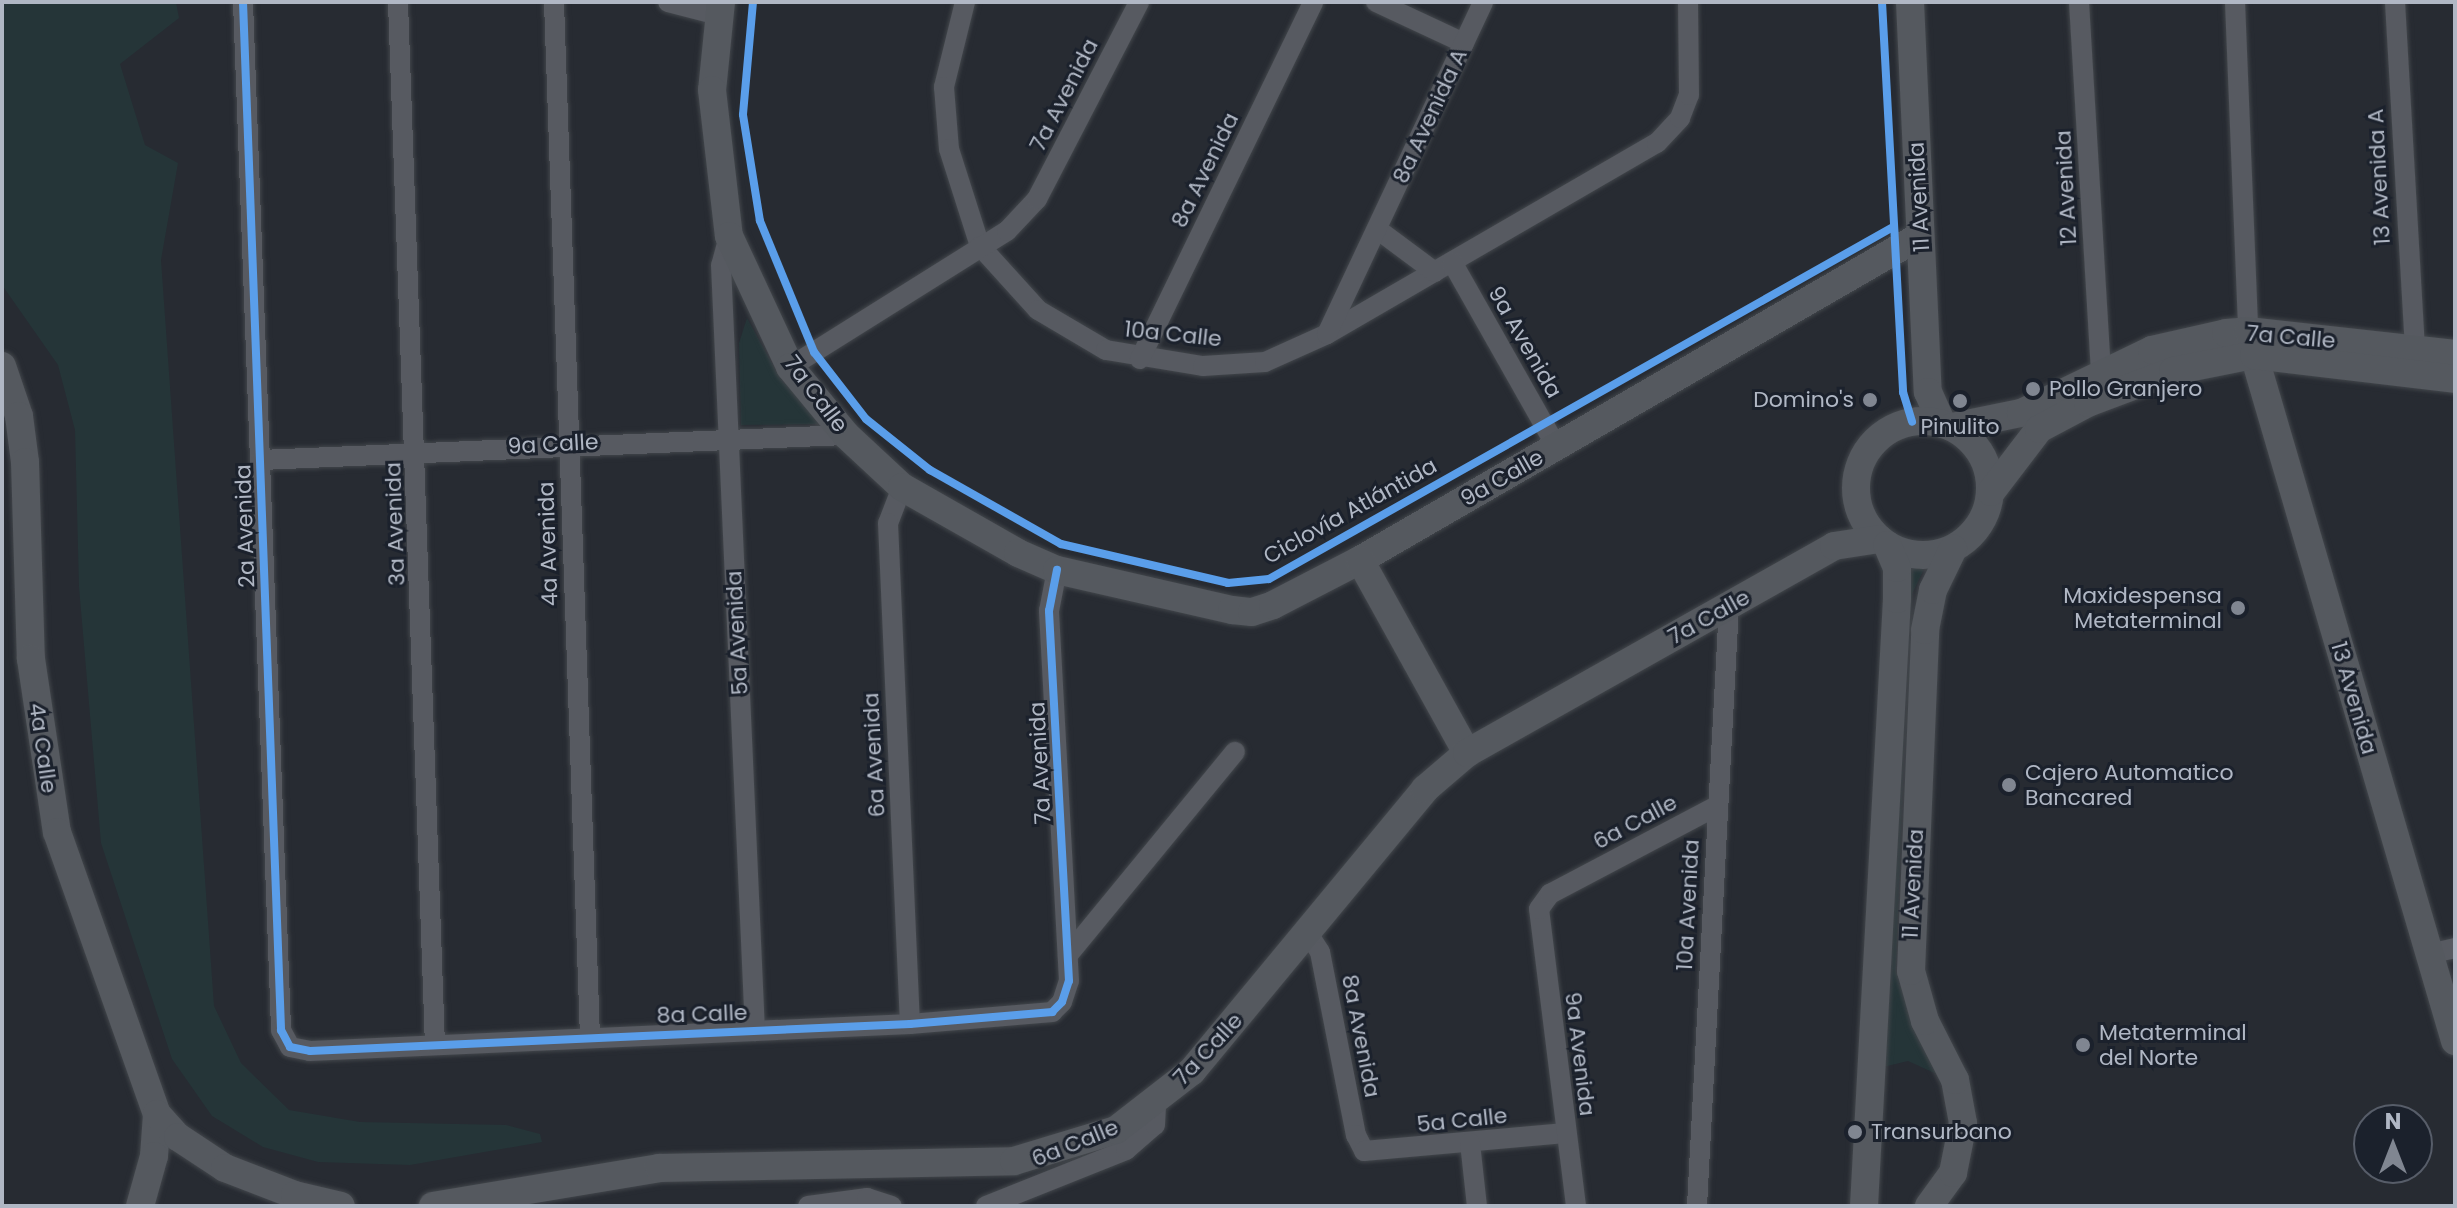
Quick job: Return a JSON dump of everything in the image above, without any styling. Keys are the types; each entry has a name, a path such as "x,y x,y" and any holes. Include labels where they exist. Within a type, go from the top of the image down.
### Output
{"main road":[{"name":"11 Avenida","path":"1910,2 1928,392 1937,424"},
{"name":"7a Calle","path":"720,9 714,116 729,236 790,367 846,435 902,487 979,533 1057,570"},
{"name":"9a Calle","path":"1057,570 1252,612 1360,560 1920,236"},
{"name":"7a Calle","path":"1937,424 2021,413 2101,371 2176,343 2415,349 2455,354"},
{"name":"7a Calle","path":"1991,492 2039,429 2088,403 2251,343 2455,379"},
{"name":"13 Avenida","path":"2251,343 2442,951 2455,1041"},
{"name":"4a Calle","path":"2,366 19,416 25,462 31,659 57,832 157,1114 178,1137 225,1168 295,1195 341,1206"},
{"path":"1937,424 1981,454 1991,492 1982,521 1953,549 1908,554 1883,542 1859,510 1856,477 1870,447 1896,427 1937,424"},
{"name":"7a Calle","path":"1834,546 1859,510"},
{"name":"7a Calle","path":"433,1206 659,1168 1014,1161 1116,1130 1156,1103 1216,1045 1425,789 1467,753 1834,546 1883,542"},
{"name":"11 Avenida","path":"1864,1206 1897,590 1897,568 1883,542"},
{"name":"11 Avenida","path":"1929,1206 1953,1173 1963,1123 1959,1092 1925,1021 1911,961 1925,630 1933,590 1953,549"},
{"path":"1360,560 1467,753"},
{"name":"4a Calle","path":"140,1206 154,1156 157,1114"}],"street":[{"name":"2a Avenida","path":"243,2 281,1030 290,1047"},
{"name":"3a Avenida","path":"398,2 417,451 435,1045"},
{"name":"4a Avenida","path":"554,2 590,1036"},
{"path":"668,2 720,9"},
{"name":"10a Calle","path":"965,2 944,87 949,149 980,246 1038,310 1106,350 1140,359 1203,366 1265,362 1327,334 1647,150 1680,118 1692,83 1688,2"},
{"name":"7a Avenida","path":"790,367 1007,231 1037,199 1139,2"},
{"name":"8a Avenida","path":"1140,359 1313,2"},
{"path":"1376,2 1464,43"},
{"name":"8a Avenida A","path":"1327,334 1483,2"},
{"name":"12 Avenida","path":"2079,2 2101,371"},
{"name":"13 Avenida","path":"2235,2 2251,343"},
{"name":"13 Avenida A","path":"2395,2 2415,349"},
{"path":"1377,229 1443,267"},
{"name":"5a Avenida","path":"729,236 721,265 755,1031"},
{"name":"9a Avenida","path":"1443,267 1556,446"},
{"name":"9a Calle","path":"261,460 568,443 846,435"},
{"name":"6a Avenida","path":"902,487 888,523 910,1024"},
{"name":"7a Avenida","path":"1057,570 1049,611 1068,955"},
{"name":"10a Avenida","path":"1697,1206 1729,606"},
{"path":"1068,955 1235,752"},
{"name":"6a Calle","path":"1539,909 1550,894 1717,806"},
{"name":"9a Avenida","path":"1539,909 1576,1206"},
{"name":"8a Avenida","path":"1307,932 1320,952 1356,1135 1364,1151"},
{"name":"8a Calle","path":"290,1047 310,1051 1046,1015 1065,995 1068,955"},
{"name":"6a Calle","path":"986,1206 1126,1150 1155,1125 1156,1103"},
{"name":"5a Calle","path":"1364,1151 1565,1133"},
{"path":"1470,1143 1477,1206"},
{"path":"808,1206 867,1198 892,1206"}],"shaded area":[{"path":"2,2 176,2 179,18 120,64 145,145 178,163 161,260 214,1006 241,1063 289,1110 360,1122 506,1125 540,1134 542,1142 410,1165 318,1162 263,1147 212,1116 172,1059 101,843 79,587 75,430 58,365 2,285"},
{"path":"747,318 780,378 822,424 741,425 739,343"},
{"path":"1906,566 1925,567 1912,594 1896,971 1908,1010 1941,1076 1908,1061 1883,1067"}],"cycle path":[{"path":"243,2 281,1030 290,1047 310,1051 910,1024 1052,1012 1062,1002 1069,981 1049,611 1057,570"},
{"name":"Ciclovía Atlántida","path":"753,2 743,115 760,221 814,352 866,419 930,470 1061,544 1228,583 1269,579 1893,227"},
{"path":"1882,2 1903,392 1912,422"}],"place":[{"name":"Pollo Granjero","path":"2033,389"},
{"name":"Domino's","path":"1870,400"},
{"name":"Pinulito","path":"1960,401"},
{"name":"Maxidespensa Metaterminal","path":"2238,608"},
{"name":"Cajero Automatico Bancared","path":"2009,785"},
{"name":"Metaterminal del Norte","path":"2083,1045"},
{"name":"Transurbano","path":"1855,1132"}]}
